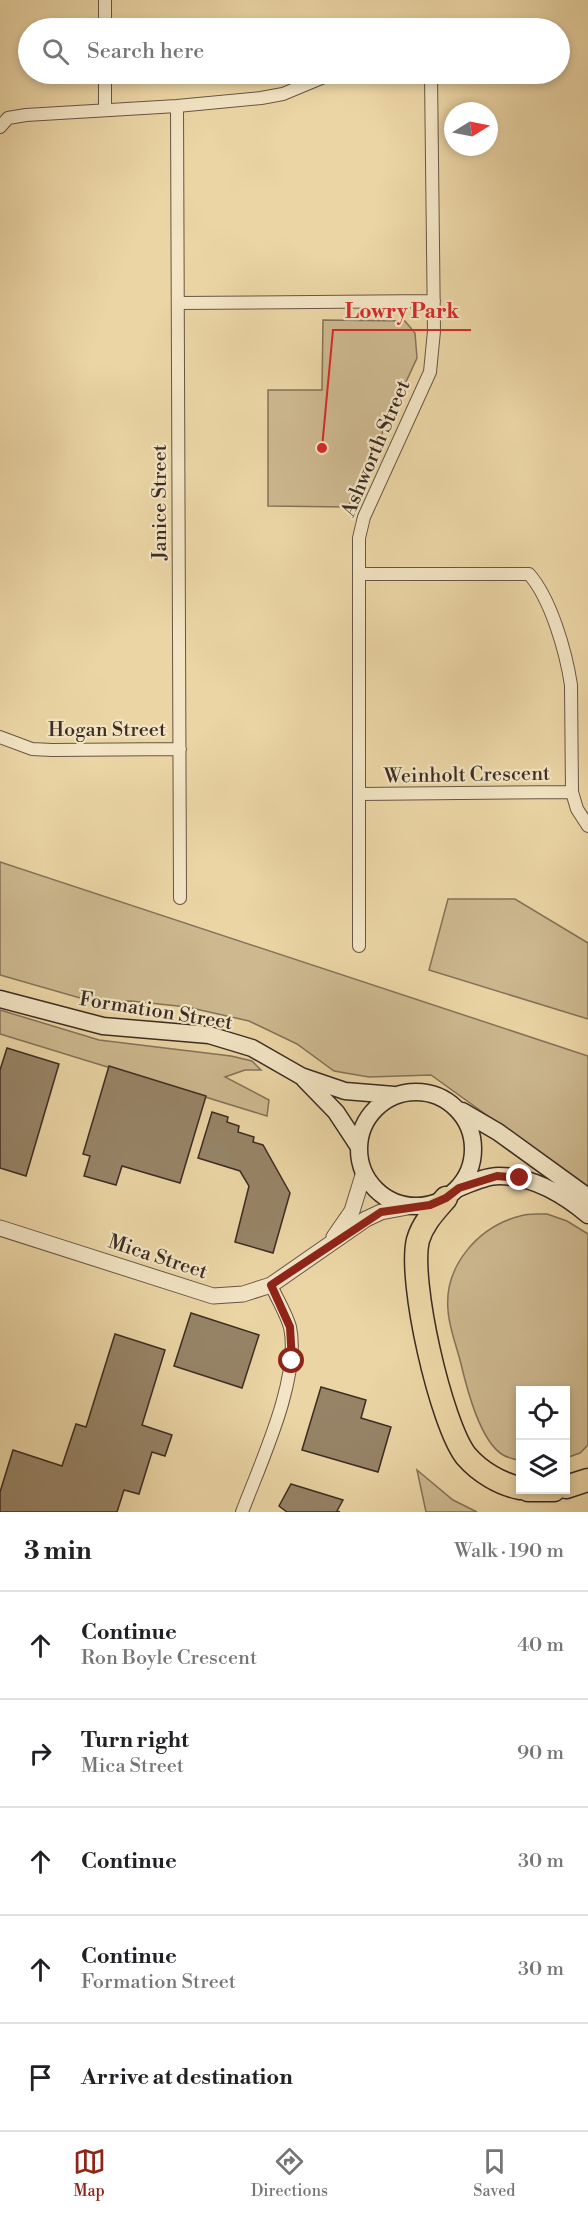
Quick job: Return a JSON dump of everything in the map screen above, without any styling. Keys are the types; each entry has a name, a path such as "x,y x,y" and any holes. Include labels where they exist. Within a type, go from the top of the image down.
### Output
{"highway":[{"path":"452,1193 422,1228 415,1265 418,1295 443,1405 458,1444 476,1467 502,1482 516,1487"},
{"path":"570,1486 588,1480"}],"main road":[{"name":"Formation Street","path":"0,999 103,1026 209,1035 252,1048 301,1076 345,1090 394,1095"},
{"name":"Formation Street","path":"301,1076 336,1112 359,1147"},
{"path":"588,1197 498,1132 458,1109 444,1098 428,1092 411,1091 394,1095 380,1104 369,1116 362,1131 359,1147 364,1172 372,1185 384,1196 398,1203 413,1206 430,1205 452,1193 497,1176 520,1178 566,1196 588,1215"},
{"path":"452,1193 468,1173 473,1157 473,1140 468,1124 458,1109"}],"street":[{"path":"105,0 105,18"},
{"path":"105,84 105,109"},
{"path":"0,126 8,118 26,115 177,106 284,94 308,84"},
{"name":"Ashworth Street","path":"359,946 359,538 364,517 430,372 434,302 431,84"},
{"name":"Janice Street","path":"177,106 180,898"},
{"path":"178,303 434,302"},
{"name":"Weinholt Crescent","path":"359,574 513,572 529,574 541,588 568,669 571,685 572,792 360,794"},
{"name":"Hogan Street","path":"0,737 32,748 52,750 180,749"},
{"path":"572,792 577,809 588,826"},
{"name":"Mica Street","path":"329,1245 351,1211 364,1172"},
{"name":"Mica Street","path":"0,1228 213,1296 243,1294 271,1285 381,1212 413,1206"},
{"path":"242,1512 282,1400 292,1361 290,1327 271,1285"}],"shaded area":[{"path":"323,320 405,321 415,333 417,358 348,507 268,506 268,390 322,390"},
{"path":"0,862 588,1056 588,1188 431,1075 369,1077 334,1071 297,1044 249,1021 187,1007 131,1001 94,1002 0,975"},
{"path":"448,899 515,899 588,943 588,1019 429,970"},
{"path":"0,1010 99,1040 231,1056 252,1061 261,1070 245,1070 225,1077 269,1100 267,1116 0,1034"},
{"path":"526,1214 547,1214 567,1221 588,1234 588,1445 580,1453 570,1457 570,1386 516,1386 516,1460 505,1456 495,1448 481,1427 451,1331 448,1294 458,1264 467,1251 490,1229"},
{"path":"417,1470 453,1500 477,1512 426,1512"}],"building":[{"path":"7,1048 59,1064 26,1176 0,1168 0,1070"},
{"path":"109,1066 206,1096 180,1183 122,1166 116,1185 84,1176 90,1156 83,1154"},
{"path":"212,1112 228,1117 227,1122 239,1126 238,1132 254,1137 253,1142 263,1145 290,1193 273,1253 235,1242 249,1186 240,1171 198,1158"},
{"path":"191,1313 259,1335 242,1388 174,1366"},
{"path":"115,1334 165,1350 142,1425 172,1435 165,1456 152,1452 139,1494 124,1490 117,1512 0,1512 0,1492 13,1450 62,1466 76,1424 86,1427"},
{"path":"321,1387 366,1400 361,1418 391,1427 378,1472 302,1450"},
{"path":"291,1484 343,1500 337,1511 340,1512 287,1512 279,1506"}],"place":[{"name":"Lowry Park","path":"322,448"}],"route":[{"path":"292,1361 290,1327 271,1285 366,1219 381,1212 430,1205 446,1198 459,1188 497,1176 520,1178"}]}
